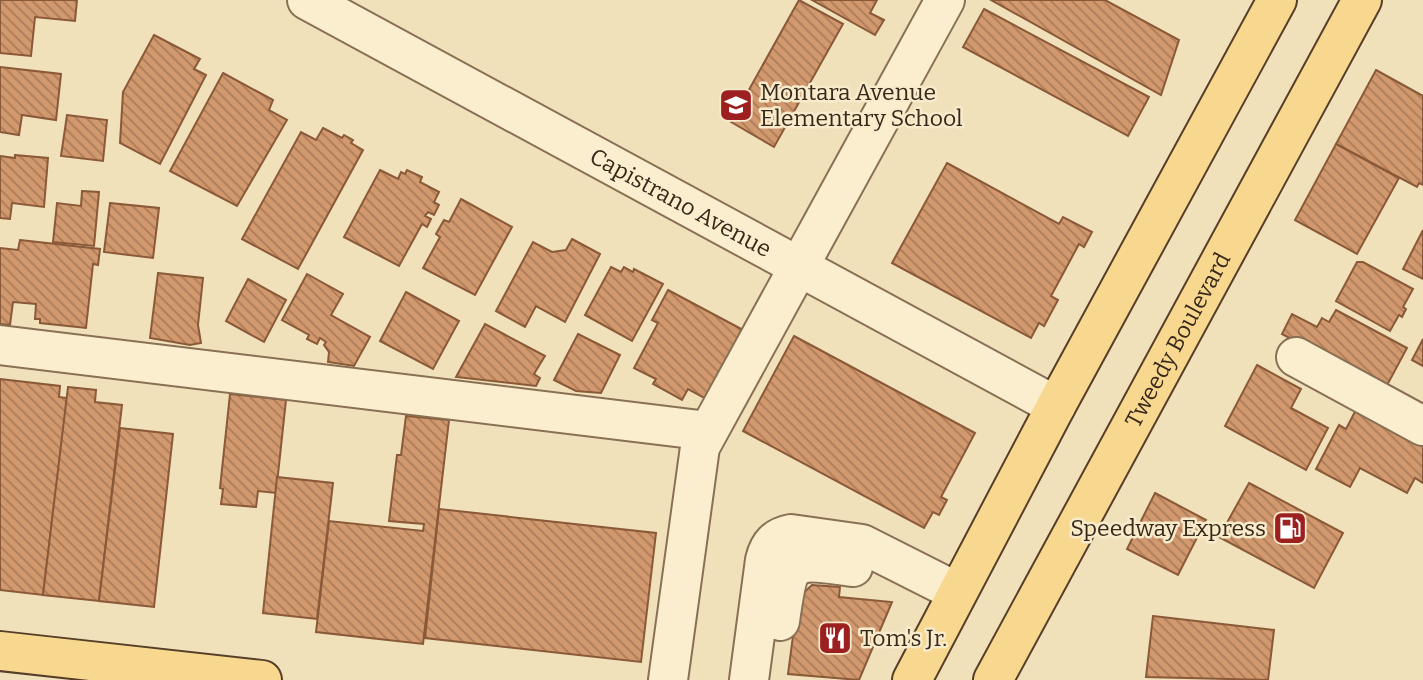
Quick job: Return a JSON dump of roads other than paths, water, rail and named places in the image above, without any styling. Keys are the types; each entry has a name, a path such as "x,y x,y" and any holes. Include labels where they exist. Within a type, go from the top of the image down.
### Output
{"main road":[{"path":"912,680 942,585 1056,406 1277,0"},
{"name":"Tweedy Boulevard","path":"993,680 1362,0"},
{"path":"0,651 262,680"}],"street":[{"name":"Capistrano Avenue","path":"307,0 1056,406"},
{"path":"668,680 700,447 945,0"},
{"path":"0,345 708,430"},
{"path":"1296,357 1423,426"},
{"path":"749,680 768,549 782,536 791,534 862,544 942,585"},
{"path":"772,680 787,575 799,563 807,560 942,585"}],"place":[{"name":"Montara Avenue Elementary School","path":"736,105"},
{"name":"Speedway Express","path":"1290,528"},
{"name":"Tom's Jr.","path":"835,638"}]}
